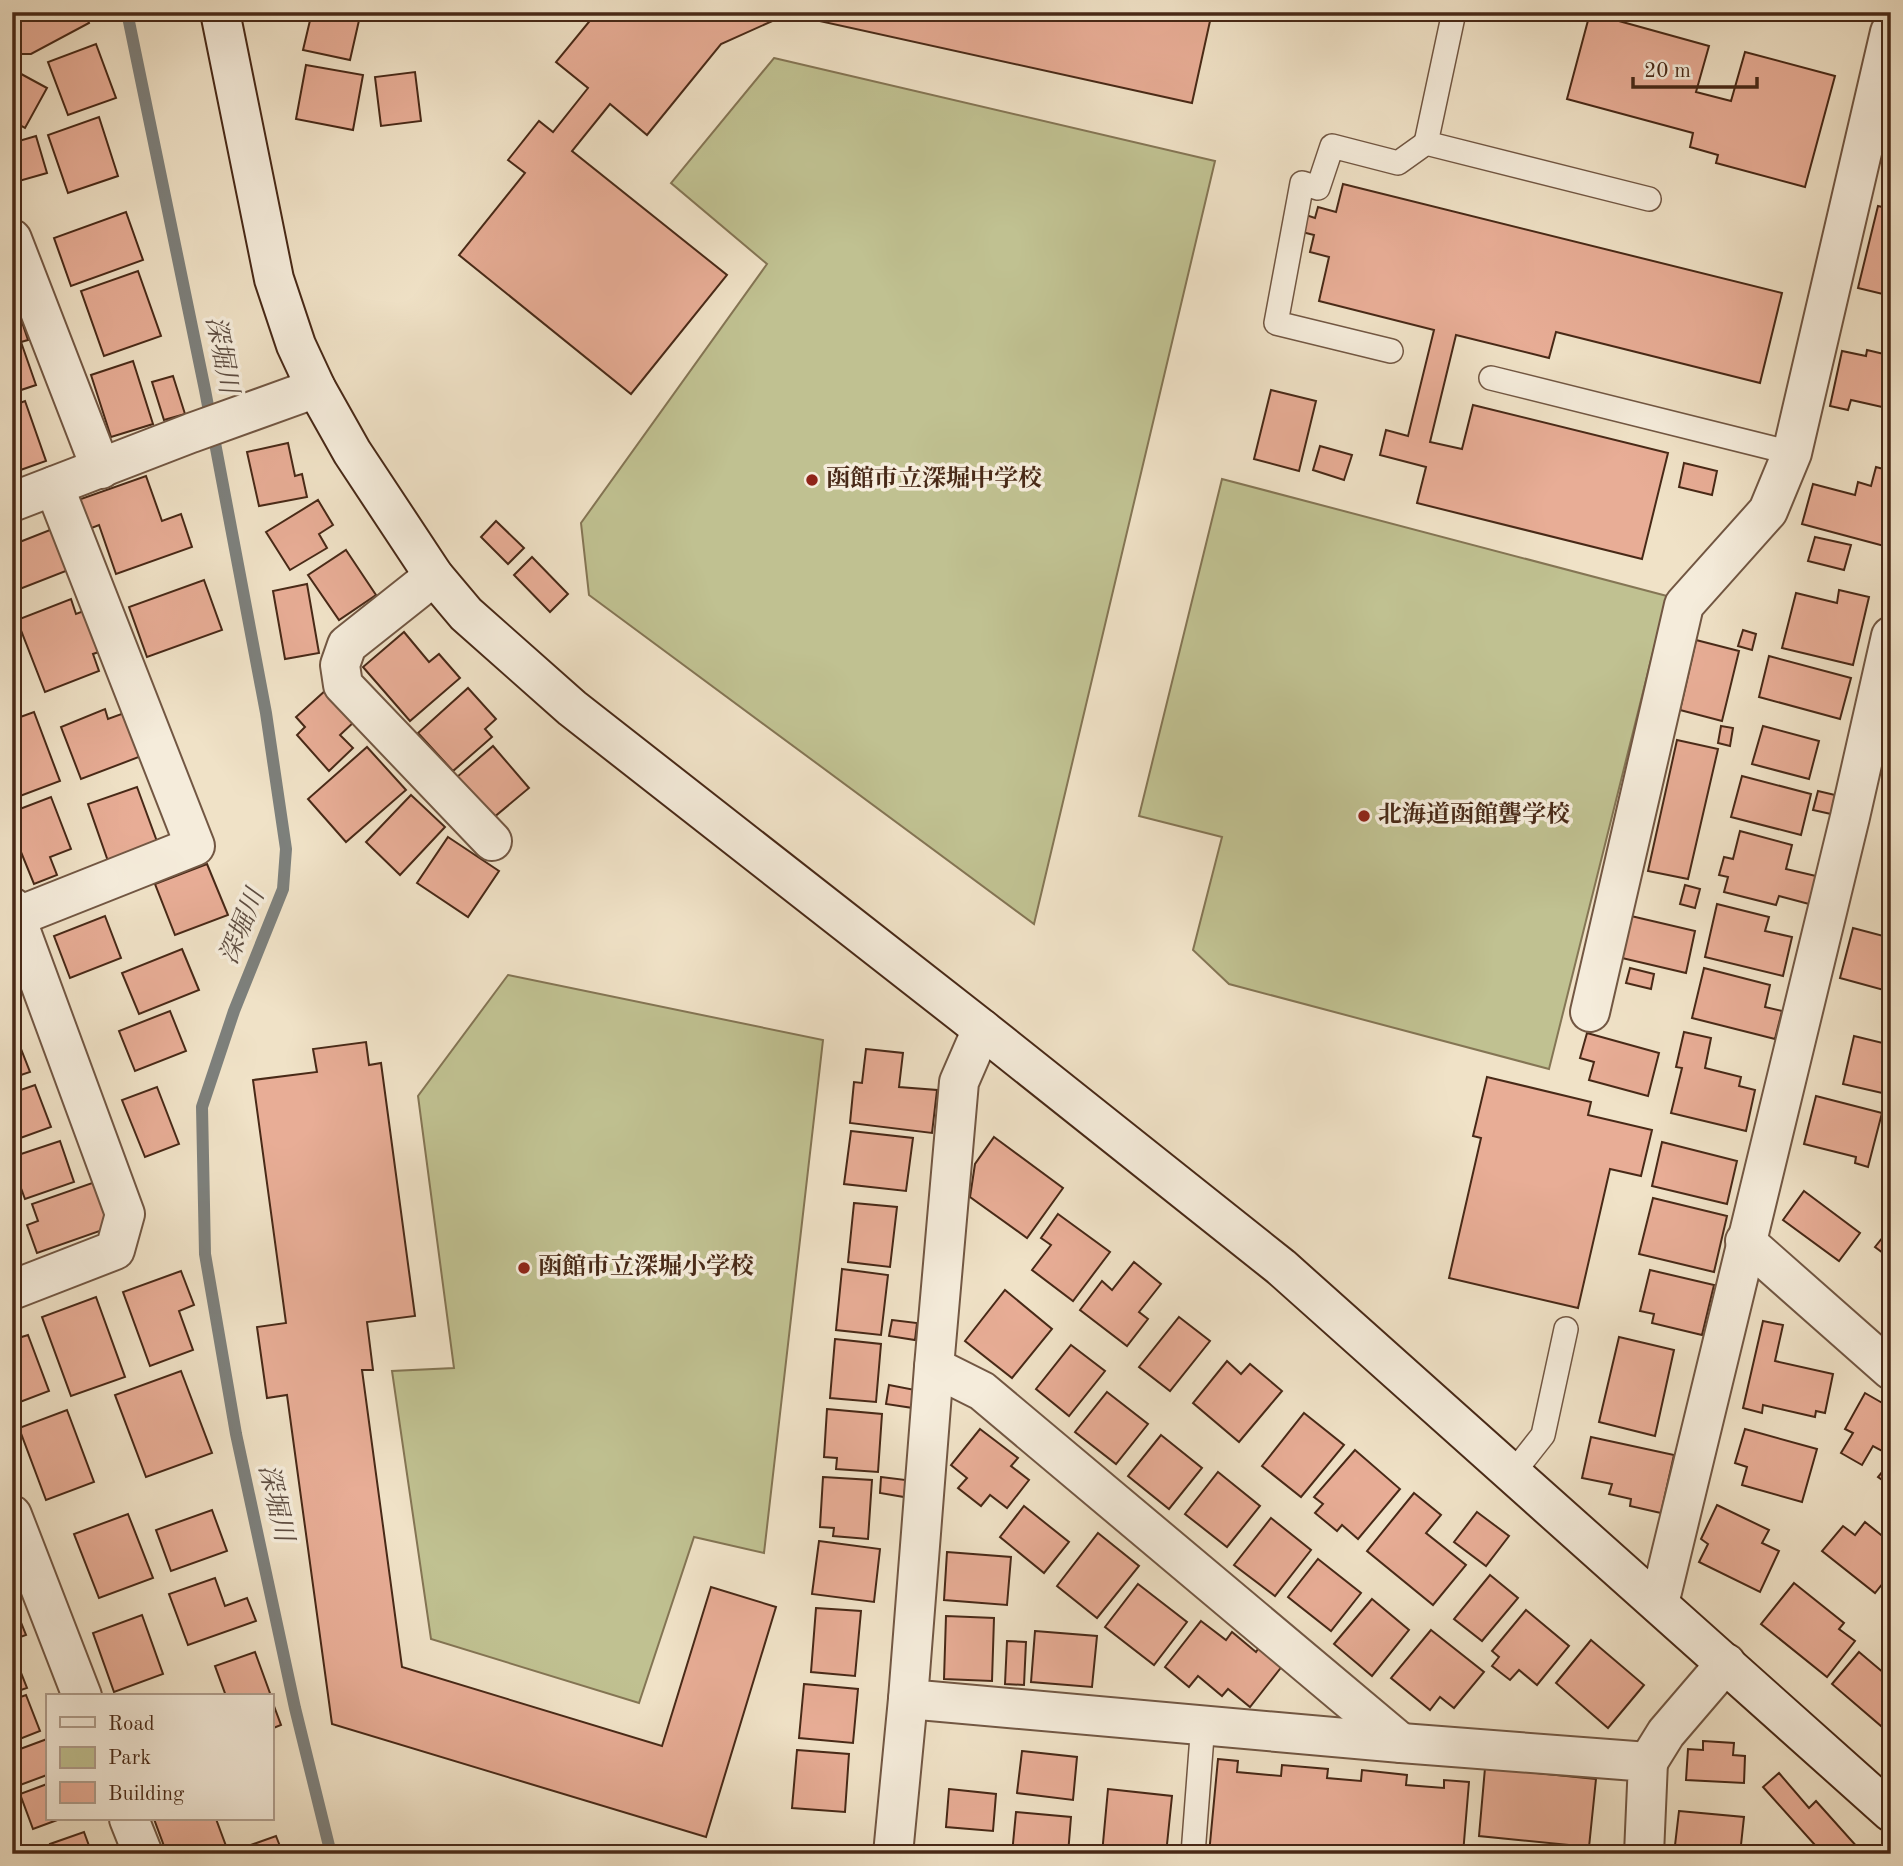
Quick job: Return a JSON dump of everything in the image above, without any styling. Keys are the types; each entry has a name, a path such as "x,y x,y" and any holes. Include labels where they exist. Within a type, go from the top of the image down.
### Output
{"street":[{"path":"220,12 274,279 296,345 316,388 352,452 434,576 466,614 572,708 1281,1267 1891,1812"},
{"path":"1590,1012 1684,605 1768,511 1791,453 1890,32"},
{"path":"12,239 101,469"},
{"path":"12,502 316,388"},
{"path":"12,1290 115,1250 125,1214 14,912 195,846 54,486"},
{"path":"434,576 347,645 340,665 343,685 492,841"},
{"path":"1659,1604 1850,817 1891,636"},
{"path":"893,1854 959,1082 982,1029"},
{"path":"1745,1241 1891,1370"},
{"path":"934,1367 982,1391 1401,1743"},
{"path":"12,1515 81,1694"},
{"path":"1644,1854 1648,1762 1666,1733 1726,1663"},
{"path":"908,1699 1648,1762"},
{"path":"129,1820 143,1854"}],"lane":[{"path":"1391,351 1276,323 1302,183 1318,188 1332,146 1398,163 1426,143 1454,12"},
{"path":"1426,143 1649,199"},
{"path":"1491,378 1791,453"},
{"path":"1513,1473 1543,1435 1566,1328"},
{"path":"1194,1854 1203,1724"}],"green space":[{"path":"774,58 1215,161 1034,924 589,595 581,523 767,264 671,183"},
{"path":"1222,479 1667,596 1549,1069 1229,984 1193,950 1222,837 1139,816"},
{"path":"508,975 823,1040 764,1553 694,1537 639,1703 431,1639 392,1371 454,1368 418,1096"}],"building":[{"path":"13,12 85,12 89,23 31,54 12,54"},
{"path":"312,12 344,12 360,16 350,60 303,50"},
{"path":"597,12 1212,12 1192,103 788,14 721,44 647,135 610,104 572,151 727,275 631,394 459,255 525,173 508,160 539,121 553,132 588,88 556,62"},
{"path":"1590,13 1709,46 1696,92 1731,101 1745,52 1835,76 1805,187 1716,163 1718,155 1690,147 1693,133 1567,99"},
{"path":"96,44 116,98 68,115 48,62"},
{"path":"306,65 363,75 353,130 296,119"},
{"path":"12,69 47,88 25,128 12,121"},
{"path":"415,72 421,121 381,126 375,77"},
{"path":"99,117 118,176 68,193 48,135"},
{"path":"36,136 47,173 12,183 12,143"},
{"path":"1343,184 1782,293 1760,383 1556,332 1549,358 1456,335 1430,442 1462,449 1473,405 1668,453 1642,559 1417,503 1426,467 1380,455 1386,430 1408,436 1434,330 1319,301 1329,257 1310,252 1314,235 1302,232 1306,215 1315,218 1318,207 1336,212"},
{"path":"1878,206 1891,209 1891,296 1858,288"},
{"path":"126,212 143,260 71,286 54,238"},
{"path":"138,271 161,336 104,356 81,291"},
{"path":"20,316 28,340 21,342 36,385 12,393 12,318"},
{"path":"1867,350 1888,355 1886,361 1891,362 1891,409 1851,400 1848,410 1830,406 1842,351 1866,356"},
{"path":"133,361 153,424 111,437 91,375"},
{"path":"173,376 185,414 164,420 152,382"},
{"path":"1271,390 1316,401 1299,471 1254,459"},
{"path":"25,401 46,461 12,473 12,406"},
{"path":"288,443 295,476 302,474 307,497 259,506 247,452"},
{"path":"1320,446 1352,455 1344,480 1313,470"},
{"path":"1684,463 1717,471 1712,495 1679,487"},
{"path":"1876,467 1891,471 1891,537 1888,547 1802,524 1813,484 1855,495 1858,482 1871,486"},
{"path":"146,476 162,521 181,514 192,547 116,574 99,525 89,529 78,500"},
{"path":"318,500 333,525 319,534 327,548 290,570 266,532"},
{"path":"496,521 524,548 508,564 481,537"},
{"path":"55,528 71,569 12,592 12,545"},
{"path":"1815,537 1851,545 1844,570 1808,561"},
{"path":"346,550 376,595 339,620 308,575"},
{"path":"532,557 568,594 550,612 514,575"},
{"path":"204,580 222,630 147,657 129,607"},
{"path":"307,584 319,653 285,659 273,591"},
{"path":"1839,590 1869,597 1853,665 1782,648 1796,593 1837,603"},
{"path":"71,599 76,614 89,609 105,650 93,654 99,671 45,692 17,620"},
{"path":"1743,630 1756,634 1752,650 1738,646"},
{"path":"404,632 429,662 439,654 460,678 410,721 363,667"},
{"path":"1696,640 1739,651 1722,721 1680,710"},
{"path":"1769,656 1851,678 1840,719 1759,697"},
{"path":"468,688 496,719 485,729 492,737 453,771 418,733"},
{"path":"326,690 355,721 340,735 353,748 329,771 297,735 305,727 296,717"},
{"path":"105,709 108,719 127,712 144,755 81,779 61,727"},
{"path":"34,712 60,781 12,799 12,720"},
{"path":"1721,726 1733,728 1730,746 1718,743"},
{"path":"1763,726 1819,741 1809,779 1752,764"},
{"path":"1677,740 1718,749 1688,879 1648,871"},
{"path":"493,746 529,788 493,818 457,777"},
{"path":"367,747 406,790 346,842 308,799"},
{"path":"1742,776 1811,794 1801,835 1731,817"},
{"path":"137,787 159,847 109,864 88,804"},
{"path":"1818,791 1835,795 1831,814 1813,810"},
{"path":"411,795 445,827 400,875 366,842"},
{"path":"51,797 71,849 50,857 57,875 34,884 12,830 12,812"},
{"path":"1740,831 1792,845 1786,869 1816,876 1809,904 1779,896 1776,905 1724,892 1728,877 1719,875 1724,857 1733,859"},
{"path":"448,837 499,871 468,917 417,883"},
{"path":"207,864 228,915 175,935 155,884"},
{"path":"1685,885 1700,889 1695,908 1680,904"},
{"path":"1717,904 1769,917 1765,931 1792,937 1783,976 1705,957"},
{"path":"105,916 121,958 70,978 54,936"},
{"path":"1631,916 1695,931 1686,973 1622,958"},
{"path":"1853,928 1891,938 1891,992 1840,978"},
{"path":"182,949 199,990 139,1014 122,973"},
{"path":"1630,968 1654,974 1651,989 1626,983"},
{"path":"1704,968 1770,985 1765,1007 1782,1011 1775,1039 1692,1018"},
{"path":"170,1011 186,1051 135,1071 119,1031"},
{"path":"12,1026 30,1072 12,1078"},
{"path":"1684,1032 1711,1038 1705,1068 1741,1077 1739,1086 1755,1090 1746,1131 1671,1113 1682,1068 1676,1067"},
{"path":"1587,1033 1659,1053 1648,1096 1589,1080 1594,1062 1580,1058"},
{"path":"1854,1036 1891,1045 1891,1095 1843,1084"},
{"path":"366,1042 369,1065 381,1063 415,1316 367,1322 373,1370 362,1370 402,1667 662,1746 711,1587 776,1607 706,1837 332,1724 287,1395 267,1398 257,1327 286,1323 253,1080 317,1072 313,1049"},
{"path":"866,1049 903,1053 899,1087 937,1090 932,1133 850,1123 854,1082 862,1083"},
{"path":"1487,1077 1591,1102 1588,1115 1652,1130 1641,1176 1610,1169 1578,1308 1449,1278 1481,1138 1473,1136"},
{"path":"35,1085 51,1127 12,1141 12,1093"},
{"path":"157,1087 179,1144 145,1157 122,1100"},
{"path":"1816,1096 1882,1113 1868,1167 1855,1163 1856,1157 1804,1144"},
{"path":"851,1131 913,1138 906,1191 844,1184"},
{"path":"994,1137 1063,1188 1027,1238 970,1197 975,1164"},
{"path":"60,1141 74,1182 25,1199 12,1157"},
{"path":"1662,1142 1737,1161 1727,1204 1652,1186"},
{"path":"98,1181 114,1226 37,1253 27,1225 38,1221 32,1204"},
{"path":"1804,1191 1860,1233 1839,1261 1783,1220"},
{"path":"1653,1198 1727,1216 1714,1272 1639,1254"},
{"path":"854,1203 897,1207 890,1267 848,1262"},
{"path":"1058,1214 1110,1252 1073,1301 1032,1270 1051,1245 1041,1238"},
{"path":"1891,1227 1891,1259 1875,1247"},
{"path":"1134,1262 1161,1284 1139,1312 1148,1319 1127,1346 1080,1310 1102,1281 1112,1290"},
{"path":"842,1269 888,1275 881,1335 836,1330"},
{"path":"1650,1270 1714,1285 1702,1335 1652,1323 1654,1314 1640,1311"},
{"path":"181,1271 194,1305 179,1311 193,1350 150,1366 123,1292"},
{"path":"1005,1290 1052,1329 1012,1378 965,1341"},
{"path":"96,1297 125,1377 71,1396 42,1317"},
{"path":"1179,1317 1210,1341 1170,1391 1139,1367"},
{"path":"892,1320 917,1323 915,1340 889,1336"},
{"path":"1763,1321 1783,1325 1775,1361 1833,1374 1825,1413 1816,1411 1815,1417 1763,1405 1762,1413 1743,1408"},
{"path":"28,1335 49,1391 12,1405 12,1340"},
{"path":"1619,1337 1674,1350 1655,1436 1599,1422"},
{"path":"835,1339 881,1344 876,1402 830,1398"},
{"path":"1071,1345 1105,1371 1069,1416 1036,1389"},
{"path":"1227,1361 1241,1374 1250,1364 1282,1391 1239,1442 1193,1403"},
{"path":"181,1371 212,1453 146,1477 115,1395"},
{"path":"889,1385 915,1390 913,1408 886,1404"},
{"path":"1107,1392 1148,1424 1116,1464 1075,1432"},
{"path":"1865,1393 1891,1408 1891,1440 1884,1452 1873,1446 1862,1465 1841,1453 1853,1433 1845,1429"},
{"path":"827,1409 882,1414 878,1472 836,1469 837,1458 824,1457"},
{"path":"67,1410 94,1482 46,1500 19,1428"},
{"path":"1304,1413 1344,1445 1301,1497 1262,1466"},
{"path":"980,1429 1018,1458 1011,1466 1029,1480 1007,1508 990,1495 981,1506 958,1488 967,1478 951,1465"},
{"path":"1745,1429 1817,1449 1802,1502 1742,1485 1747,1467 1735,1463"},
{"path":"1161,1435 1202,1468 1169,1509 1128,1476"},
{"path":"1591,1437 1674,1455 1661,1513 1630,1506 1631,1499 1609,1494 1612,1484 1582,1478"},
{"path":"1355,1450 1400,1489 1358,1539 1342,1525 1337,1531 1315,1513 1323,1504 1314,1497"},
{"path":"1891,1461 1891,1486 1878,1477"},
{"path":"1218,1472 1260,1506 1227,1547 1185,1514"},
{"path":"823,1477 872,1480 868,1539 833,1536 834,1528 820,1527"},
{"path":"881,1477 906,1480 904,1497 880,1493"},
{"path":"1414,1493 1441,1515 1426,1533 1466,1565 1433,1605 1367,1551"},
{"path":"1717,1505 1769,1530 1762,1543 1779,1551 1760,1592 1699,1562 1708,1544 1701,1539"},
{"path":"1024,1506 1069,1542 1044,1573 1000,1537"},
{"path":"212,1510 227,1551 171,1571 156,1530"},
{"path":"1477,1512 1509,1536 1486,1566 1454,1542"},
{"path":"128,1514 153,1578 99,1598 74,1534"},
{"path":"1271,1518 1311,1550 1275,1596 1234,1565"},
{"path":"1865,1522 1891,1543 1891,1573 1875,1593 1822,1551 1843,1526 1855,1535"},
{"path":"1098,1533 1139,1566 1097,1618 1057,1586"},
{"path":"819,1541 880,1549 874,1602 812,1594"},
{"path":"947,1552 1011,1557 1007,1605 944,1600"},
{"path":"1318,1559 1361,1593 1331,1631 1288,1597"},
{"path":"1490,1575 1518,1598 1482,1641 1454,1619"},
{"path":"215,1578 225,1606 247,1598 256,1621 188,1645 169,1594"},
{"path":"1794,1583 1844,1623 1839,1629 1855,1641 1827,1677 1761,1624"},
{"path":"1138,1584 1187,1622 1154,1665 1105,1627"},
{"path":"1372,1599 1409,1630 1372,1676 1334,1644"},
{"path":"816,1608 861,1611 855,1676 811,1672"},
{"path":"16,1610 26,1635 12,1640 12,1612"},
{"path":"1526,1610 1569,1646 1537,1685 1519,1670 1510,1680 1492,1666 1499,1657 1492,1651"},
{"path":"142,1615 163,1674 114,1692 93,1633"},
{"path":"946,1616 994,1618 992,1681 944,1679"},
{"path":"1201,1621 1226,1640 1232,1632 1256,1652 1260,1646 1283,1665 1250,1707 1228,1689 1222,1696 1198,1676 1189,1687 1165,1667"},
{"path":"1431,1630 1484,1672 1454,1708 1440,1697 1430,1710 1391,1678"},
{"path":"1035,1631 1097,1636 1092,1687 1031,1682"},
{"path":"1591,1640 1644,1685 1608,1728 1556,1683"},
{"path":"1007,1641 1026,1642 1024,1685 1005,1684"},
{"path":"12,1650 27,1688 12,1693"},
{"path":"255,1652 270,1694 225,1694 215,1666"},
{"path":"1859,1652 1891,1679 1891,1715 1881,1726 1832,1684"},
{"path":"804,1684 858,1689 853,1743 799,1738"},
{"path":"26,1695 40,1731 12,1742 12,1700"},
{"path":"273,1703 281,1725 273,1728"},
{"path":"46,1739 46,1775 12,1788 12,1752"},
{"path":"1703,1741 1734,1743 1733,1755 1745,1756 1744,1783 1686,1780 1688,1749 1703,1750"},
{"path":"797,1750 849,1754 845,1812 792,1808"},
{"path":"1022,1751 1077,1757 1073,1800 1017,1793"},
{"path":"1218,1759 1238,1761 1237,1772 1281,1776 1282,1765 1328,1769 1327,1778 1361,1781 1362,1770 1407,1775 1406,1785 1444,1788 1444,1780 1469,1782 1463,1854 1209,1854"},
{"path":"1485,1768 1596,1779 1589,1847 1479,1836"},
{"path":"1779,1773 1809,1808 1816,1801 1859,1849 1854,1854 1823,1854 1763,1787"},
{"path":"46,1784 46,1820 57,1820 33,1829 20,1794"},
{"path":"949,1789 996,1794 993,1831 946,1827"},
{"path":"1108,1789 1172,1796 1166,1854 1102,1854"},
{"path":"1679,1811 1744,1817 1740,1854 1674,1854"},
{"path":"1016,1812 1071,1817 1068,1854 1012,1854"},
{"path":"154,1820 216,1820 229,1854 167,1854"},
{"path":"84,1832 92,1854 53,1854 50,1844"},
{"path":"276,1836 283,1854 238,1854 237,1850"}],"waterway":[{"name":"深堀川","path":"127,12 205,390 266,713 286,849 283,889 234,1011 202,1107 205,1254 236,1434 295,1708 331,1854"}],"place":[{"name":"函館市立深堀中学校","path":"812,480"},
{"name":"北海道函館聾学校","path":"1364,816"},
{"name":"函館市立深堀小学校","path":"524,1268"}]}
